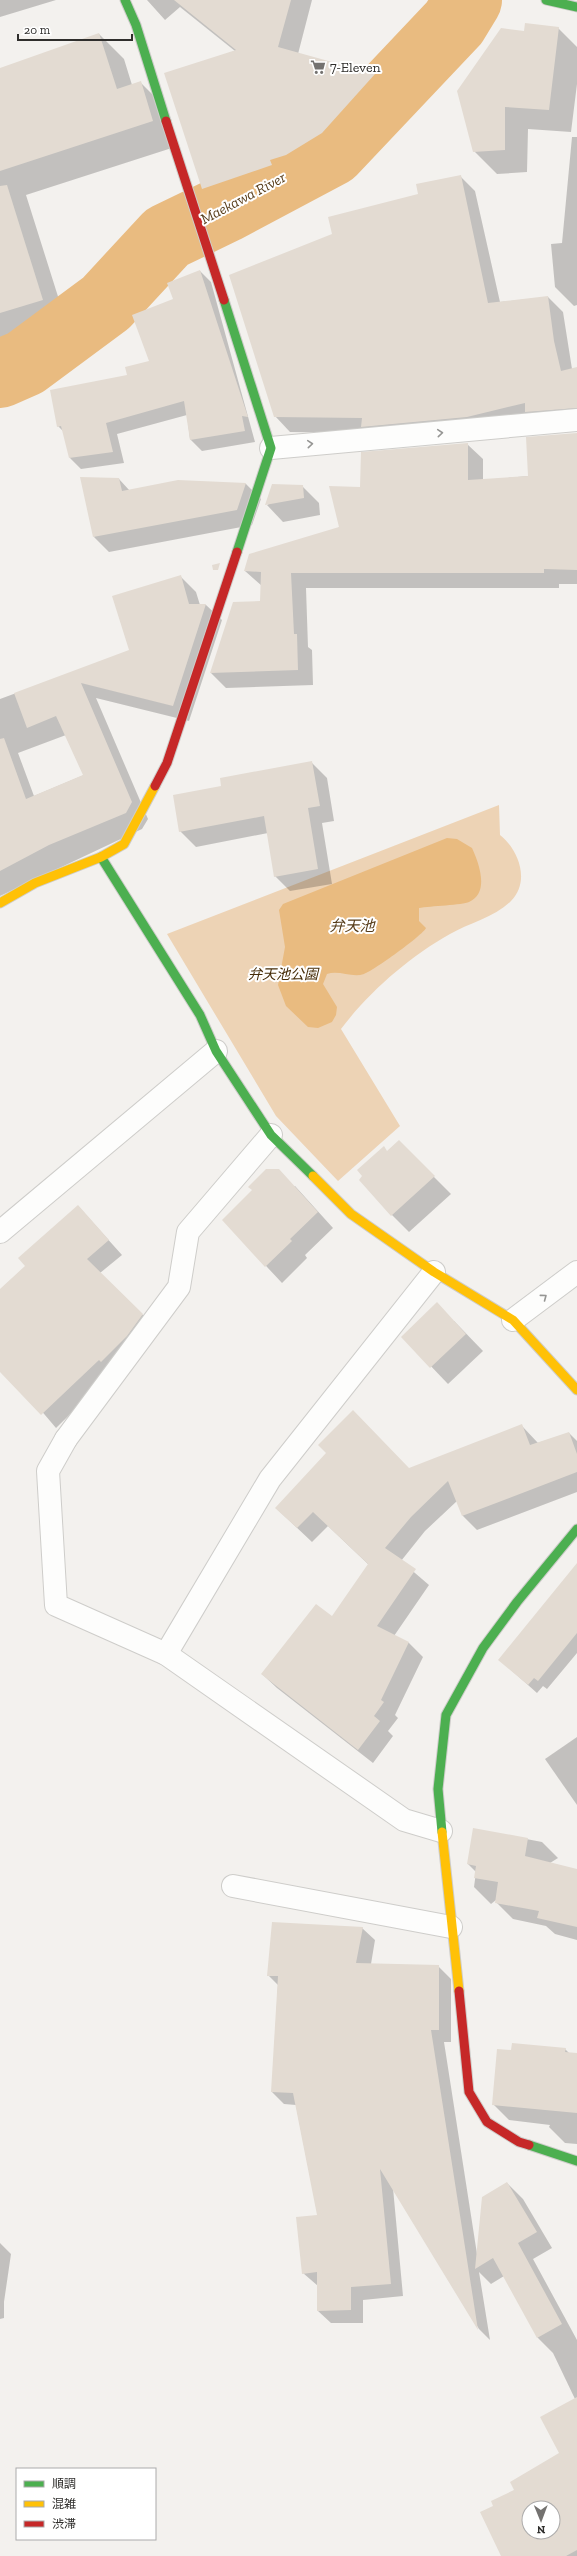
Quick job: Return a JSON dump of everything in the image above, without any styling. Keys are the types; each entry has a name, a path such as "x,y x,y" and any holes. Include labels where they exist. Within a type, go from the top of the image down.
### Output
{"street":[{"path":"0,903 35,883 101,857 124,844 167,763 271,448 194,202 136,24 125,0"},
{"path":"546,0 577,7"},
{"path":"271,448 577,420"},
{"path":"101,857 200,1015 216,1051 271,1135 351,1214 434,1272 513,1320 577,1390"},
{"path":"0,1232 216,1051"},
{"path":"271,1135 188,1232 178,1287 66,1439 48,1471 56,1605 166,1654 404,1820 442,1831"},
{"path":"166,1654 270,1479 434,1272"},
{"path":"513,1320 577,1272"},
{"path":"577,1529 517,1602 483,1648 446,1715 438,1789 469,2092 487,2122 519,2142 577,2161"},
{"path":"233,1886 451,1927"}],"green space":[{"name":"弁天池公園","path":"499,805 500,835 512,848 520,866 520,884 517,893 505,907 490,916 457,930 405,964 364,1002 341,1029 400,1126 338,1181 276,1116 167,934"}],"water":[{"name":"弁天池","path":"447,838 457,839 472,848 480,869 481,877 479,892 475,898 466,903 419,908 419,921 426,928 423,932 387,960 364,974 327,974 323,984 337,1007 336,1015 332,1022 318,1028 308,1027 286,1006 278,985 285,947 279,910 283,904"}],"building":[{"path":"174,0 291,0 278,47 375,74 322,133 286,155 270,160 272,165 202,189 164,73 236,50"},
{"path":"525,23 559,27 549,110 505,107 505,150 473,152 457,91 501,28 524,31"},
{"path":"99,33 117,89 141,81 153,121 0,171 0,68"},
{"path":"461,175 488,303 548,296 554,341 561,371 577,367 577,408 525,412 525,403 467,417 361,427 362,418 274,417 229,275 332,234 328,217 418,194 416,184"},
{"path":"7,185 43,300 0,313 0,186"},
{"path":"200,270 248,417 242,416 245,431 190,440 184,401 106,423 113,452 69,458 61,426 57,427 50,390 127,375 125,367 149,361 132,315 173,299 167,283"},
{"path":"577,433 577,570 544,569 544,573 291,573 294,634 297,634 298,670 210,673 233,602 260,601 261,572 244,571 249,554 339,527 329,486 360,487 361,452 468,443 468,480 528,476 526,437"},
{"path":"80,477 119,478 122,491 178,480 246,483 237,510 93,537"},
{"path":"272,484 303,485 304,498 265,505"},
{"path":"220,563 218,570 213,570 212,565"},
{"path":"181,575 189,604 206,604 173,706 81,683 132,802 126,813 49,845 0,871 0,739 4,738 26,799 83,775 56,716 27,728 14,693 129,650 112,596"},
{"path":"312,761 320,806 308,808 318,869 274,877 264,816 179,832 173,795 221,786 220,778"},
{"path":"399,1140 435,1176 391,1216 359,1180 362,1176 357,1170 384,1146 387,1151"},
{"path":"266,1169 279,1169 318,1212 290,1239 292,1241 265,1267 222,1220 252,1190 248,1187"},
{"path":"78,1205 109,1240 87,1259 143,1314 127,1336 101,1362 99,1360 41,1415 0,1372 0,1289 25,1266 18,1258"},
{"path":"437,1302 466,1334 430,1368 401,1337"},
{"path":"353,1410 409,1468 522,1424 530,1445 569,1432 577,1454 577,1472 462,1516 448,1481 411,1517 385,1548 416,1569 377,1626 409,1642 381,1700 384,1702 374,1716 380,1721 358,1750 261,1674 316,1604 332,1616 368,1564 313,1512 297,1528 275,1508 326,1453 318,1445"},
{"path":"577,1563 577,1633 538,1681 534,1678 528,1685 498,1660"},
{"path":"473,1828 528,1838 525,1856 577,1869 577,1927 537,1918 539,1911 495,1903 498,1882 474,1878 476,1866 467,1864"},
{"path":"272,1922 363,1927 356,1963 439,1965 439,2030 431,2030 478,2330 380,2169 391,2284 351,2287 351,2310 317,2311 317,2272 302,2274 296,2217 317,2215 293,2093 271,2092 278,1976 267,1976"},
{"path":"512,2043 566,2048 565,2052 577,2053 577,2113 492,2105 497,2049 511,2050"},
{"path":"507,2182 537,2232 518,2243 562,2324 537,2338 493,2258 475,2269 482,2197"},
{"path":"577,2397 577,2550 566,2556 501,2556 480,2512 493,2506 491,2501 514,2490 510,2482 559,2453 540,2417"}],"waterway":[{"name":"Maekawa River","path":"0,374 25,363 106,303 167,237 225,209 332,152 454,23 468,0"}],"traffic: fast":[{"path":"125,0 136,25 166,121"},
{"path":"546,0 577,7"},
{"path":"224,300 271,448 237,552"},
{"path":"101,857 200,1015 216,1051 271,1135 313,1176"},
{"path":"442,1832 438,1789 446,1715 483,1648 517,1602 577,1529"},
{"path":"529,2145 577,2161"}],"traffic: slow":[{"path":"0,903 35,883 101,857 124,844 155,786"},
{"path":"313,1176 351,1214 434,1272 513,1320 577,1390"},
{"path":"442,1832 459,1991"}],"traffic: jam":[{"path":"166,121 224,300"},
{"path":"155,786 167,763 237,552"},
{"path":"459,1991 469,2092 487,2122 519,2142 529,2145"}],"place":[{"name":"7-Eleven","path":"318,67"}]}
